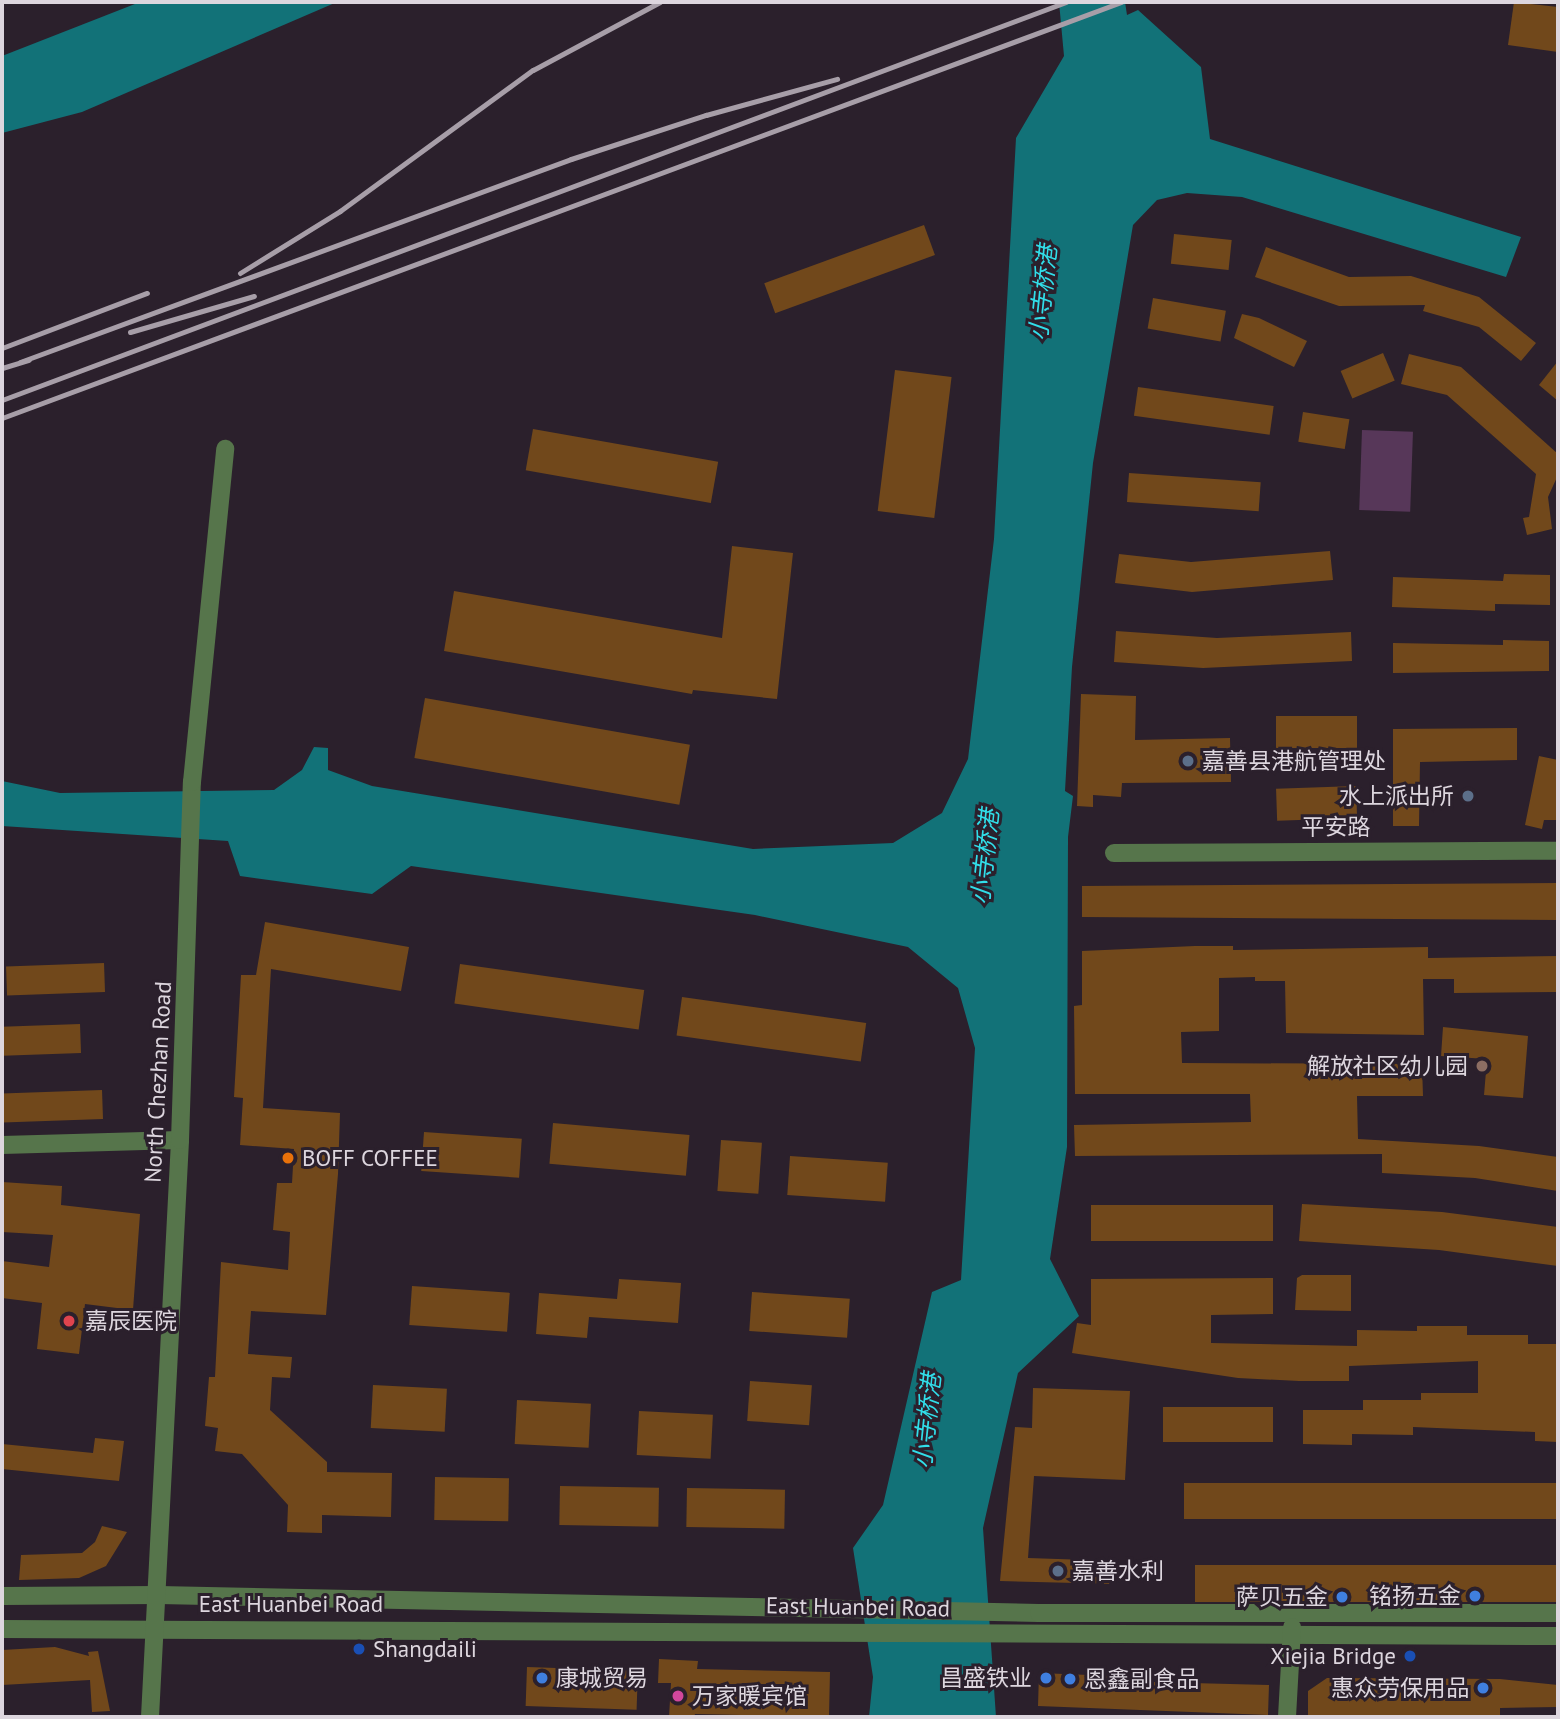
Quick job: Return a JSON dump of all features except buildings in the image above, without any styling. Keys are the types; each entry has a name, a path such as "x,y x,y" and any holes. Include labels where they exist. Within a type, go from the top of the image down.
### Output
{"street":[{"name":"North Chezhan Road","path":"150,1717 158,1629 180,1140 193,844 192,782 225,450"},
{"name":"平安路","path":"1114,853 1558,851"},
{"path":"2,1145 180,1140"},
{"name":"East Huanbei Road","path":"2,1596 159,1595 815,1606 1038,1613 1558,1613"},
{"path":"1287,1717 1293,1613"},
{"name":"East Huanbei Road","path":"2,1629 814,1630 1041,1636 1558,1636"}],"shaded area":[{"path":"1362,430 1413,432 1410,512 1359,510"}],"water":[{"path":"140,2 337,2 82,112 2,133 2,56"},
{"name":"小寺桥港","path":"1059,2 1125,2 1127,15 1138,10 1201,67 1210,139 1521,237 1506,277 1242,197 1187,193 1157,200 1133,225 1093,463 1072,667 1065,791 1073,796 1068,837 1067,1147 1050,1259 1079,1316 1018,1373 983,1528 996,1717 869,1717 873,1677 853,1548 883,1505 932,1292 961,1280 975,1048 958,988 908,947 755,915 411,866 372,894 240,876 228,841 2,826 2,781 60,793 274,790 302,770 314,747 328,748 328,770 372,786 753,849 893,843 942,813 968,759 994,539 1016,138 1064,56"}],"railway":[{"path":"240,273 340,211 533,70 660,2"},
{"path":"2,400 1066,2"},
{"path":"2,418 1121,2"},
{"path":"20,362 571,159 706,115 837,79"},
{"path":"2,348 147,293"},
{"path":"130,332 254,296"},
{"path":"2,368 29,360"}],"place":[{"name":"嘉善县港航管理处","path":"1188,761"},
{"name":"水上派出所","path":"1468,796"},
{"name":"解放社区幼儿园","path":"1482,1066"},
{"name":"BOFF COFFEE","path":"288,1158"},
{"name":"嘉辰医院","path":"69,1321"},
{"name":"嘉善水利","path":"1058,1571"},
{"name":"铭扬五金","path":"1475,1596"},
{"name":"萨贝五金","path":"1342,1597"},
{"name":"Shangdaili","path":"359,1649"},
{"name":"Xiejia Bridge","path":"1410,1656"},
{"name":"康城贸易","path":"542,1678"},
{"name":"昌盛铁业","path":"1046,1678"},
{"name":"恩鑫副食品","path":"1070,1679"},
{"name":"惠众劳保用品","path":"1483,1688"},
{"name":"万家暖宾馆","path":"678,1696"}]}
